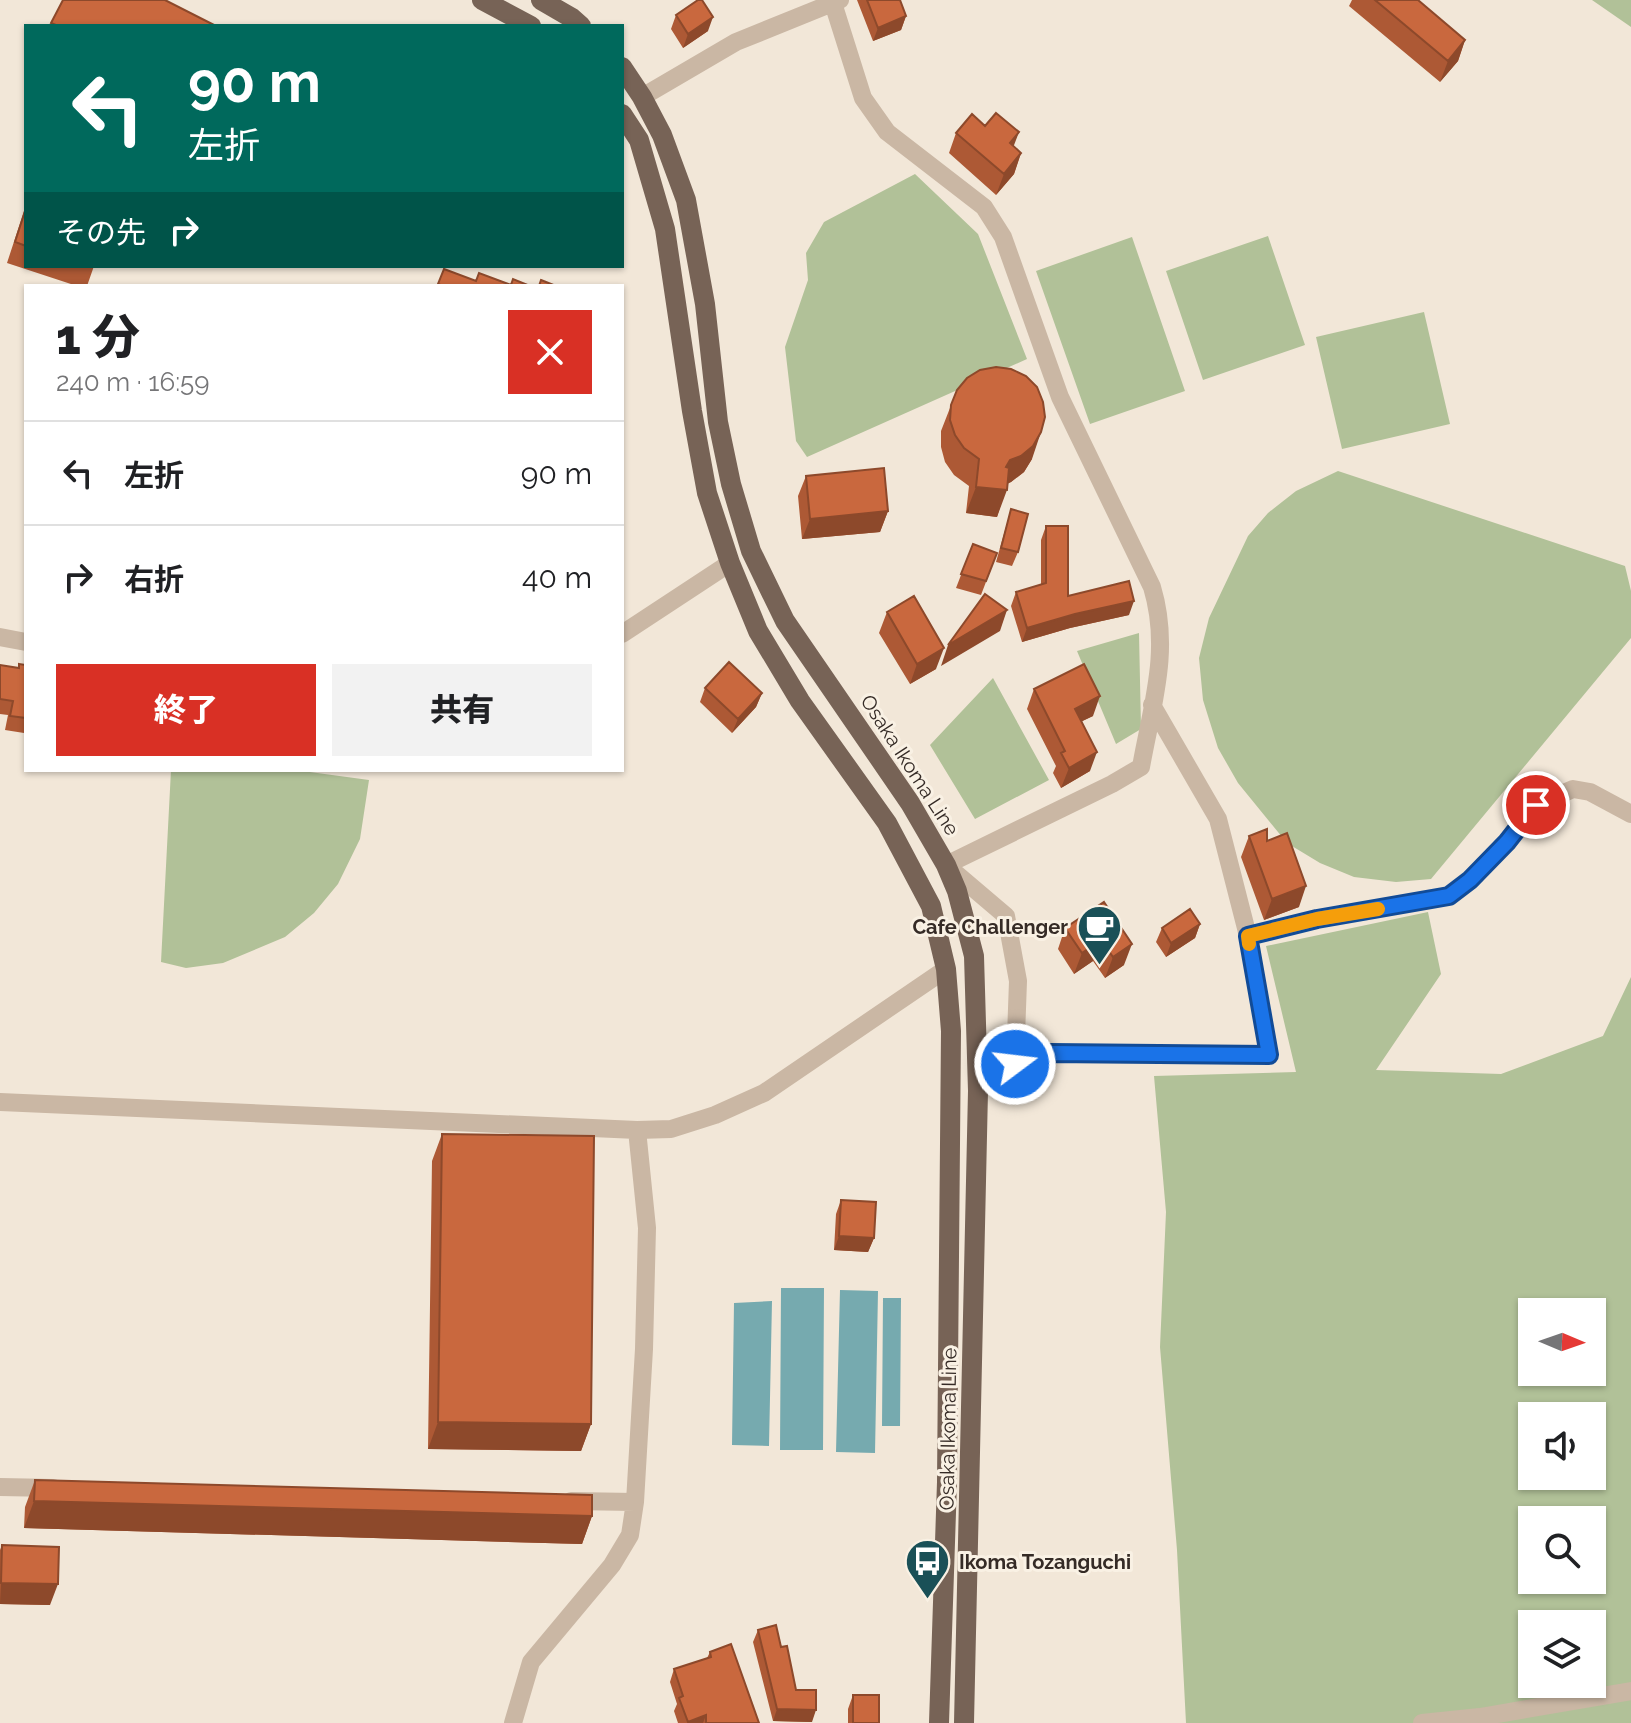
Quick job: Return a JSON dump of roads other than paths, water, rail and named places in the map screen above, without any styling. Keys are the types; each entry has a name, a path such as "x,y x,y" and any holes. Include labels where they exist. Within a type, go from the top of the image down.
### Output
{"main road":[{"path":"482,0 527,24"},
{"path":"541,0 579,24"},
{"name":"Osaka Ikoma Line","path":"624,70 662,135 686,200 705,304 718,422 731,484 751,551 785,621 910,803 946,865 957,891 974,956 978,1091 964,1723"},
{"name":"Osaka Ikoma Line","path":"624,117 639,140 665,229 707,493 730,563 758,631 800,701 887,823 931,906 946,969 951,1031 947,1482 939,1723"}],"street":[{"path":"642,97 736,42 836,2 863,98 887,132 984,207 1003,237 1060,397 1152,587 1161,615 1161,657 1141,767 946,865 1006,916 1018,981 1015,1064"},
{"path":"624,633 730,563"},
{"path":"0,637 24,642"},
{"path":"978,1091 1015,1064 1049,1053 1269,1055 1248,936 1218,819 1152,705"},
{"path":"1248,936 1317,919 1449,896 1470,880 1507,842 1536,805 1573,789 1590,792 1631,814"},
{"path":"0,1102 671,1129 715,1115 764,1093 946,969"},
{"path":"513,1723 531,1662 612,1565 630,1535 635,1502 644,1349 647,1228 637,1130"},
{"path":"0,1487 63,1488"},
{"path":"555,1500 635,1502"},
{"path":"1422,1723 1480,1717 1631,1691"}],"water":[{"path":"781,1288 824,1288 823,1450 780,1450"},
{"path":"840,1290 878,1291 875,1453 836,1452"},
{"path":"883,1298 901,1298 900,1426 882,1426"},
{"path":"772,1301 769,1446 732,1445 734,1303"}],"place":[{"name":"Cafe Challenger","path":"1099,966"},
{"name":"Ikoma Tozanguchi","path":"928,1601"}]}
